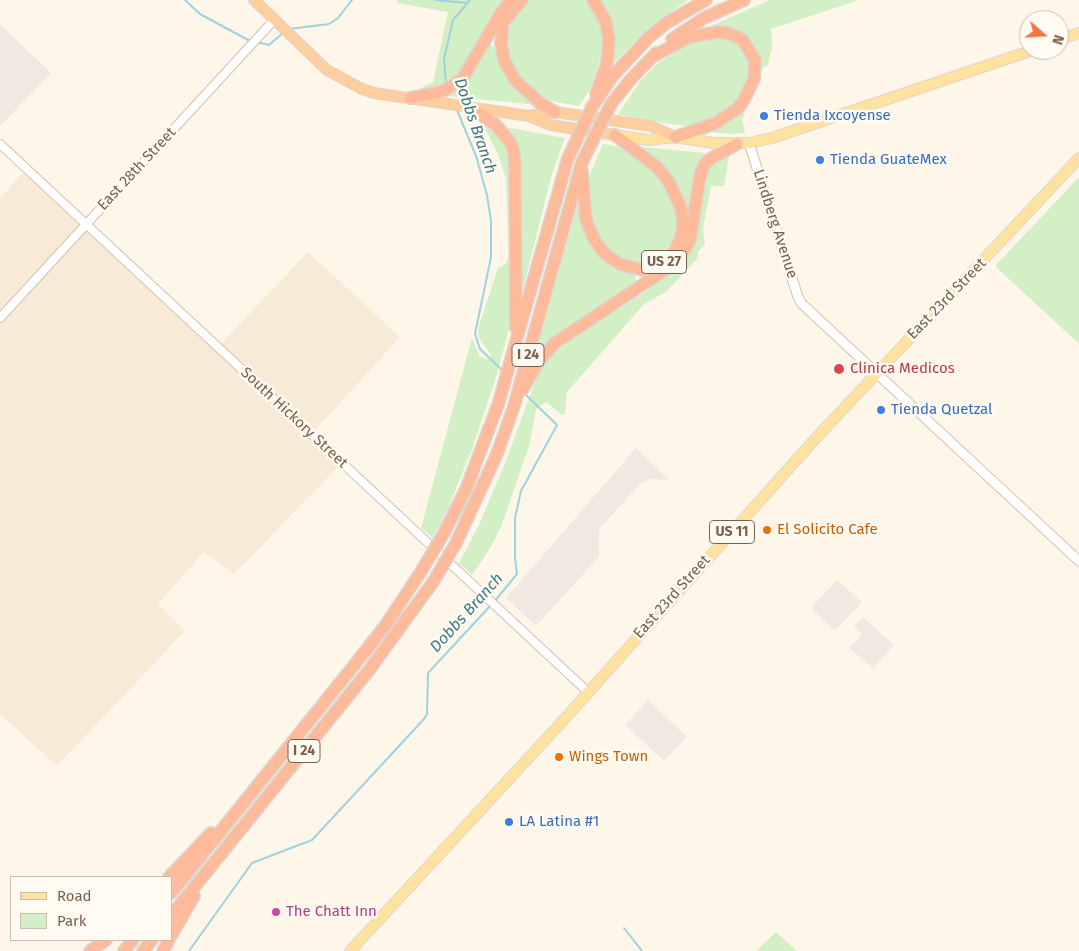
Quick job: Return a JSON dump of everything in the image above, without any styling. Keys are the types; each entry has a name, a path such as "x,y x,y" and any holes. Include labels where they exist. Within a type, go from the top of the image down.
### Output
{"highway":[{"name":"US 27","path":"254,0 327,70 374,93 528,116 550,125 614,135 657,167 669,182 676,195 681,208 683,232 674,253 665,262 652,268 636,270 620,264 600,249 586,220 582,162"},
{"name":"US 27","path":"410,98 444,91 463,78 501,13 511,0"},
{"path":"522,0 503,22 500,42 504,60 515,80 540,103 555,112"},
{"path":"592,0 605,20 609,48 607,63 592,107"},
{"name":"I 24","path":"172,891 385,626 422,570 444,533 482,450 515,348 568,158 592,107 612,77 650,37 668,22 706,0"},
{"name":"I 24","path":"172,915 370,669 433,582 456,543 485,480 514,406 582,162 611,104 652,57 668,42 704,18 744,0"},
{"path":"528,116 555,112 651,126 675,137 714,124 737,109 744,100 754,79 755,60 742,39 727,33 718,32 689,37 652,57"},
{"path":"459,105 495,124 513,148 515,348"},
{"path":"514,406 538,362 555,343 678,261 690,240 700,176 704,165 710,159 737,144"},
{"path":"170,876 243,803"},
{"path":"172,934 212,866"},
{"path":"90,951 105,941"},
{"path":"124,951 132,941"},
{"path":"143,951 151,941"}],"main road":[{"path":"614,135 648,140 675,137 737,144 749,143 772,138 1019,55"},
{"name":"Lindberg Avenue","path":"749,143 802,304 876,372"},
{"name":"East 23rd Street","path":"350,951 588,692 876,372 1079,158"},
{"path":"876,372 1079,561"}],"street":[{"name":"East 28th Street","path":"0,318 274,20"},
{"name":"South Hickory Street","path":"0,144 417,535 588,692"}],"shaded area":[{"path":"0,24 51,73 0,126"},
{"path":"23,172 215,350 308,252 400,337 309,437 339,466 234,574 204,552 158,604 185,631 57,766 0,714 0,199"},
{"path":"636,448 669,480 653,479 642,482 599,529 599,557 536,626 506,598"},
{"path":"837,580 862,602 835,631 811,608"},
{"path":"863,617 894,645 873,668 849,648 862,634 854,626"},
{"path":"648,700 687,737 664,761 625,725"}],"green space":[{"path":"397,0 505,0 465,67 453,82 432,91 417,90 433,82 448,12 397,3"},
{"path":"528,0 587,0 597,12 603,29 604,47 591,88 579,106 551,101 535,94 523,84 506,58 506,26 523,3"},
{"path":"596,0 688,0 647,29 610,67 612,51"},
{"path":"770,0 859,0 771,29 772,47 768,65 763,68 742,120 745,133 729,134 702,131 739,111 757,59 723,29 706,28"},
{"path":"720,37 732,39 739,44 746,52 749,63 745,89 736,102 723,114 693,126 675,125 618,114 641,80 657,64 691,42"},
{"path":"487,44 497,47 537,105 438,95 451,91"},
{"path":"488,122 506,141 511,166 512,318 496,378 472,449 449,506 433,538 421,528 472,338 480,357 490,360 491,355 479,338 478,329 498,268 505,265 509,256 506,179 498,154 484,127"},
{"path":"505,127 565,138 552,174 523,289 519,289 517,146"},
{"path":"603,144 620,147 641,158 657,173 671,192 677,209 678,229 672,247 658,260 642,265 624,261 606,250 597,237 590,218 588,189 591,171"},
{"path":"633,146 714,154 690,206 684,206"},
{"path":"729,156 724,186 711,186 703,229 705,244 698,252 698,258 666,292 644,304 567,392 565,413 562,415 546,402 536,409 530,443 501,527 489,550 472,575 459,563 479,525 506,461 539,371 552,355 575,337 643,293 684,261 695,239 707,171 713,163"},
{"path":"1079,177 1079,344 995,266"},
{"path":"579,199 589,238 635,272 636,286 534,360"},
{"path":"776,932 797,951 756,951"}],"waterway":[{"path":"185,0 200,14 250,41"},
{"path":"289,29 329,24 338,18 352,0"},
{"path":"435,0 468,3"},
{"name":"Dobbs Branch","path":"446,84 444,59 453,20 470,0"},
{"path":"257,42 269,45 283,33"},
{"name":"Dobbs Branch","path":"457,110 476,156 487,195 491,221 491,257 475,334 480,349 504,372"},
{"name":"Dobbs Branch","path":"494,602 517,574 515,518 521,491 557,425 524,393"},
{"name":"Dobbs Branch","path":"189,951 252,863 312,840 424,719 427,714 428,673 491,605"},
{"path":"624,928 642,951"}],"place":[{"name":"Tienda Ixcoyense","path":"764,116"},
{"name":"Tienda GuateMex","path":"820,160"},
{"name":"Clinica Medicos","path":"839,369"},
{"name":"Tienda Quetzal","path":"881,410"},
{"name":"El Solicito Cafe","path":"767,530"},
{"name":"Wings Town","path":"559,757"},
{"name":"LA Latina #1","path":"509,822"},
{"name":"The Chatt Inn","path":"276,912"}]}
